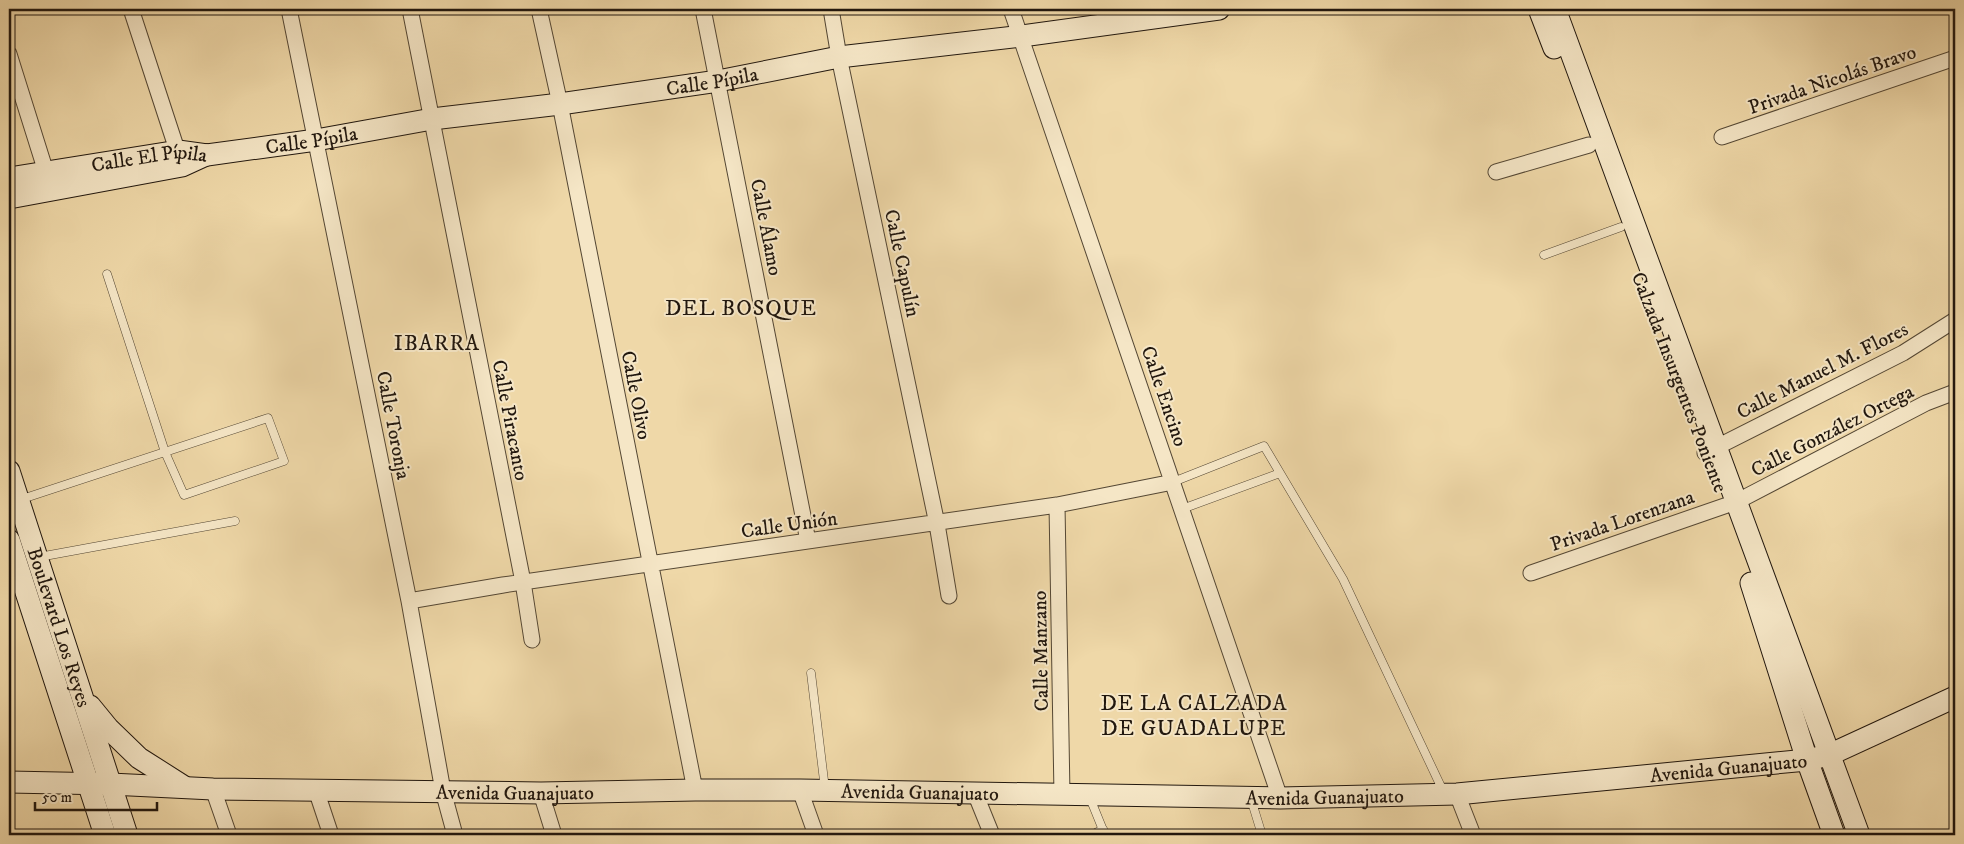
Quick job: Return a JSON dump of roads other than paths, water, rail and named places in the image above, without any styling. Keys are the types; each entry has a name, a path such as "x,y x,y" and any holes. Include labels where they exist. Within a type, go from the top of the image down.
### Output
{"street":[{"path":"132,9 180,158"},
{"name":"Calle Toronja","path":"290,9 409,601 443,791 455,835"},
{"name":"Calle Piracanto","path":"410,9 523,582 532,640"},
{"name":"Calle Olivo","path":"539,9 560,104 694,790"},
{"name":"Calle Álamo","path":"703,9 808,541"},
{"name":"Calle Capulín","path":"831,9 839,57 937,524 949,596"},
{"name":"Calle Encino","path":"1012,9 1280,798"},
{"name":"Calle Pípila","path":"207,155 316,140 432,119 560,104 718,81 839,57 1022,36 1154,13 1219,9"},
{"name":"Calzada Insurgentes Poniente","path":"1542,9 1565,56 1711,450"},
{"path":"9,54 46,172"},
{"name":"Calzada Insurgentes Poniente","path":"1565,56 1590,145 1711,450 1859,835"},
{"name":"Privada Nicolás Bravo","path":"1722,137 1955,58"},
{"path":"1496,172 1590,145"},
{"name":"Calle El Pípila","path":"9,178 46,172 207,155"},
{"name":"Calle El Pípila","path":"9,198 180,158"},
{"name":"Calle Manuel M. Flores","path":"1711,450 1903,352 1955,320"},
{"name":"Calle González Ortega","path":"1732,504 1926,404 1955,392"},
{"name":"Boulevard Los Reyes","path":"9,471 127,835"},
{"name":"Calle Unión","path":"409,601 523,582 1057,506 1173,482"},
{"name":"Calzada Insurgentes Poniente","path":"1732,504 1807,760 1834,835"},
{"name":"Privada Lorenzana","path":"1531,573 1732,504"},
{"name":"Calle Manzano","path":"1057,506 1062,795"},
{"name":"Boulevard Los Reyes","path":"9,540 12,564 105,835"},
{"path":"82,696 124,745 139,758 185,788"},
{"name":"Avenida Guanajuato","path":"9,782 213,789 541,793 800,790 1280,798 1451,795 1807,760 1829,755 1955,697"},
{"path":"213,789 229,835"},
{"path":"316,790 331,835"},
{"path":"800,790 816,835"},
{"path":"541,793 554,835"},
{"path":"975,793 992,835"},
{"path":"1451,795 1473,835"}],"lane":[{"path":"1544,255 1621,227"},
{"path":"18,500 165,452 268,418 284,461 184,495 165,452 107,274"},
{"path":"1173,482 1264,446 1343,579 1451,795"},
{"path":"1182,509 1280,473"},
{"path":"37,557 235,521"},
{"path":"811,673 825,791"},
{"path":"1088,796 1104,832 1092,835"},
{"path":"1251,797 1262,835"}],"district":[{"name":"DEL BOSQUE","path":"741,307"},
{"name":"IBARRA","path":"437,342"},
{"name":"DE LA CALZADA DE GUADALUPE","path":"1194,714"}]}
